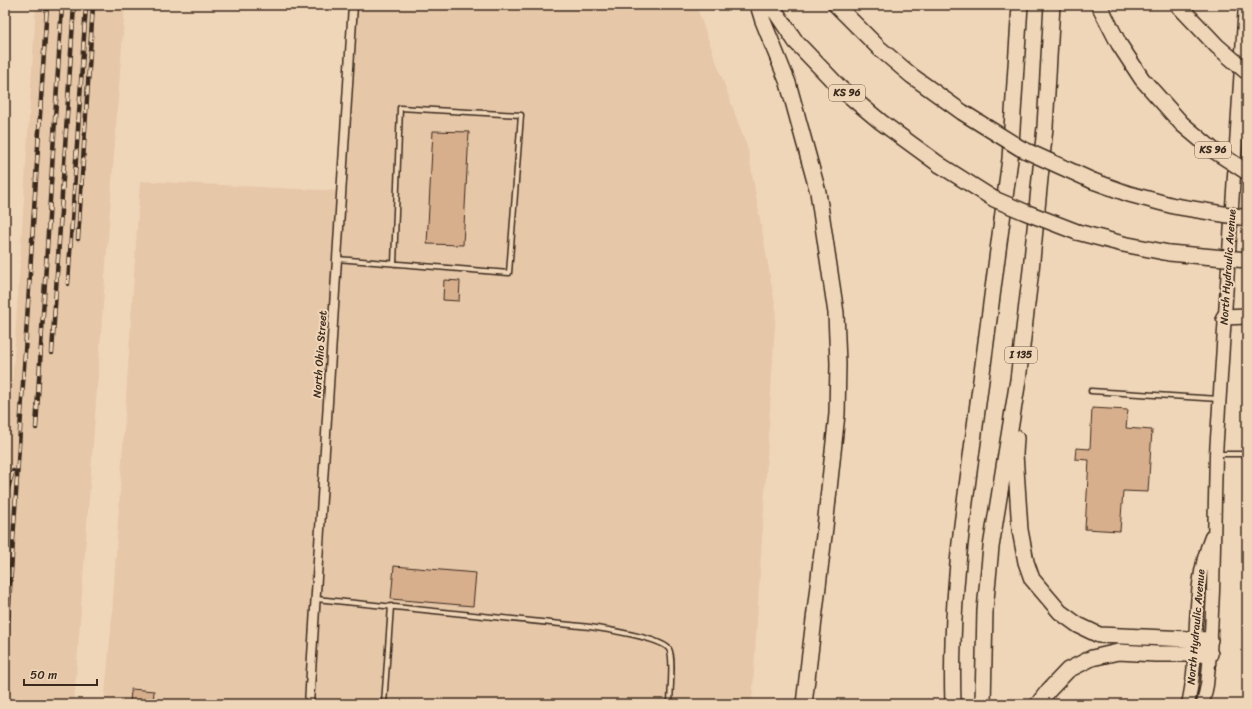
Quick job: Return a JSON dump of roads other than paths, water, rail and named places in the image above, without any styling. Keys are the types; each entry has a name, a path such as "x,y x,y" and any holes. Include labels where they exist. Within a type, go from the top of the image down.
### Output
{"highway":[{"path":"758,5 788,83 818,192 836,313 838,364 837,414 804,704"},
{"name":"KS 96","path":"771,5 796,42 840,88 881,122 940,165 994,199 1077,232 1123,244 1168,253 1247,260"},
{"path":"836,5 878,48 912,76 962,112 1020,148 1129,194 1174,206 1247,218"},
{"path":"1012,5 1015,91"},
{"path":"954,704 953,617 956,573 1010,159 1020,5"},
{"name":"I 135","path":"984,704 985,610 991,547 1018,380 1031,270 1045,127 1052,5"},
{"name":"KS 96","path":"1099,5 1118,44 1142,79 1182,124 1213,150 1247,172"},
{"path":"1178,5 1217,46 1245,64"},
{"path":"1224,317 1247,316"},
{"path":"1018,380 1015,454 1020,530 1026,562 1032,579 1060,612 1078,625 1099,635 1195,647 1210,647"},
{"path":"1038,704 1068,670 1092,658 1118,652 1156,654 1195,647"}],"street":[{"name":"North Ohio Street","path":"310,704 353,5"},
{"name":"North Hydraulic Avenue","path":"1203,704 1208,685 1216,454 1224,317 1245,64 1245,5"},
{"name":"North Hydraulic Avenue","path":"1188,704 1195,647 1200,569 1214,528"}],"lane":[{"path":"337,259 394,264 509,274 520,115 400,108 394,264"},
{"path":"1091,391 1219,399"},
{"path":"1216,454 1247,454"},
{"path":"316,599 590,627 612,630 658,641 669,649 672,657 670,704"},
{"path":"384,704 391,606"}],"railway":[{"path":"5,667 47,5"},
{"path":"36,428 62,5"},
{"path":"52,353 74,5"},
{"path":"68,284 86,5"},
{"path":"78,239 93,5"},
{"path":"5,498 13,471"}]}
